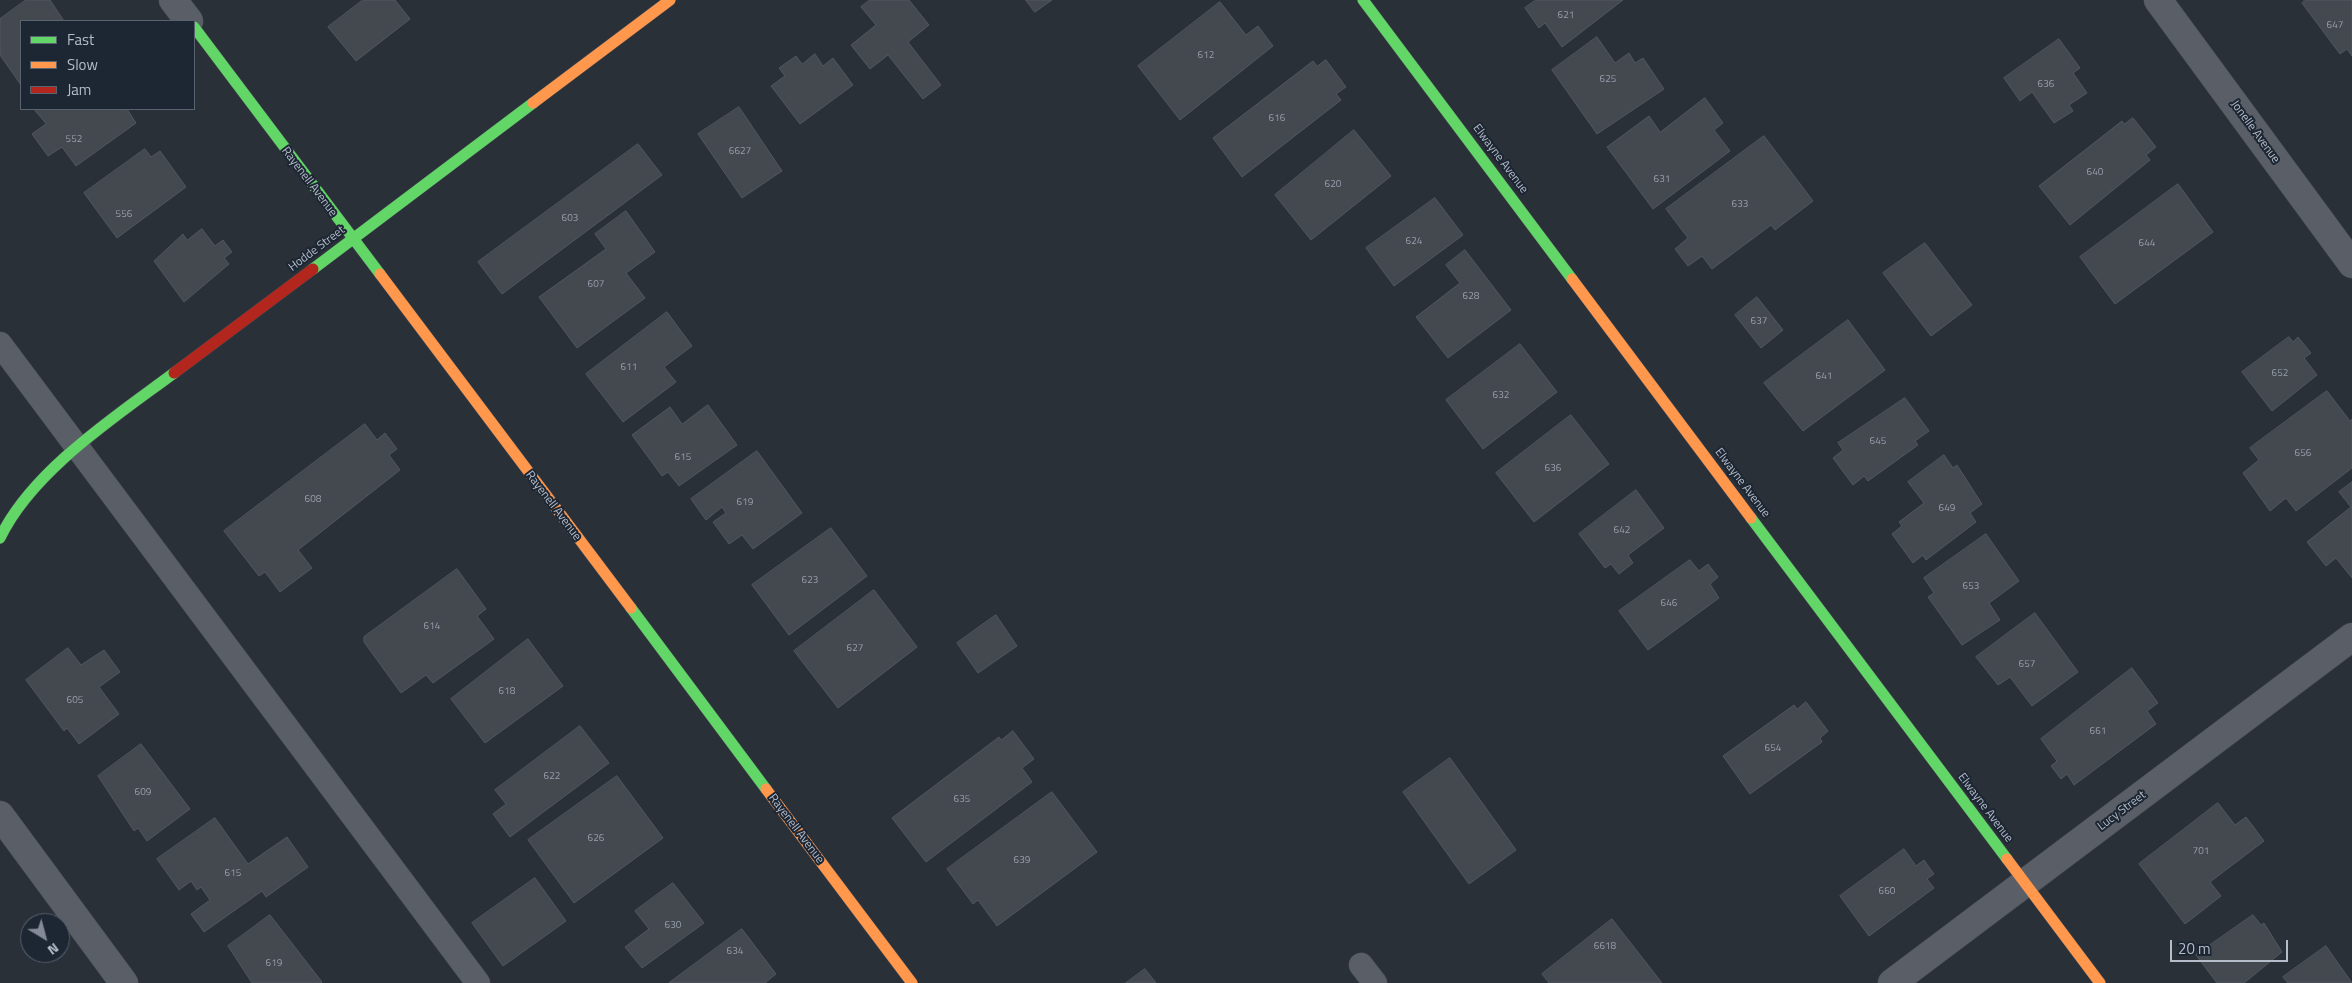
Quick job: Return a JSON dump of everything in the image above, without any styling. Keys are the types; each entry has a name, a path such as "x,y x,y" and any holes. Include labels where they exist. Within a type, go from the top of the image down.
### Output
{"street":[{"path":"173,0 188,20"},
{"name":"Hodde Street","path":"0,538 11,515 75,447 670,0"},
{"name":"Elwayne Avenue","path":"1363,0 2100,983"},
{"name":"Jonelle Avenue","path":"2158,0 2352,264"},
{"name":"Rayenell Avenue","path":"195,29 912,983"},
{"name":"Lucy Street","path":"1892,983 2352,637"},
{"path":"0,816 124,983"}],"lane":[{"path":"0,344 75,447 478,983"}],"building":[{"path":"26,0 50,0 63,20 20,20 20,84 0,55 0,19"},
{"path":"363,0 395,0 410,19 356,61 328,27"},
{"path":"870,0 909,0 929,25 908,42 941,85 923,99 888,55 870,69 851,45 876,25 861,7"},
{"path":"1026,0 1052,0 1035,12"},
{"path":"1536,0 1623,0 1562,47 1545,23 1539,28 1525,8"},
{"path":"2305,0 2352,0 2352,56 2347,49 2340,54 2302,3"},
{"path":"1220,2 1246,35 1258,26 1273,46 1180,120 1138,66"},
{"path":"1597,37 1615,63 1629,53 1635,63 1643,58 1664,89 1597,134 1552,70"},
{"path":"2059,39 2080,68 2073,73 2087,93 2069,105 2073,111 2054,123 2032,92 2020,101 2004,78"},
{"path":"815,54 823,66 833,58 853,85 800,124 771,86 785,76 779,68 796,56 802,64"},
{"path":"1326,60 1346,87 1336,94 1341,100 1242,177 1213,138 1313,61 1317,66"},
{"path":"1705,98 1723,123 1714,130 1730,151 1653,209 1607,147 1649,116 1660,132"},
{"path":"739,107 782,171 742,198 698,134"},
{"path":"35,110 128,110 136,123 76,166 62,147 48,156 32,134 46,124"},
{"path":"2133,118 2156,147 2146,155 2150,160 2070,225 2039,186 2122,121 2124,124"},
{"path":"1354,130 1391,176 1311,240 1275,195"},
{"path":"1764,136 1813,201 1775,230 1771,225 1712,269 1702,256 1688,266 1675,249 1688,238 1666,209"},
{"path":"638,144 662,175 502,294 478,262"},
{"path":"145,149 151,157 160,151 186,187 117,238 84,193"},
{"path":"2178,184 2213,232 2115,304 2080,257"},
{"path":"1435,198 1463,235 1394,286 1366,248"},
{"path":"626,211 655,252 626,273 645,298 577,348 539,297 606,249 595,234"},
{"path":"202,229 215,246 223,240 232,252 224,258 229,264 184,302 154,261 183,234 187,240"},
{"path":"1925,243 1972,305 1931,336 1883,273"},
{"path":"1465,250 1511,310 1448,358 1416,317 1460,283 1446,265"},
{"path":"1757,297 1783,330 1761,348 1735,315"},
{"path":"667,312 692,346 664,367 676,382 623,422 586,374"},
{"path":"1848,320 1885,370 1803,431 1764,383"},
{"path":"2289,337 2293,342 2298,337 2311,353 2304,358 2317,375 2272,411 2242,372"},
{"path":"1520,344 1557,392 1483,449 1446,400"},
{"path":"2327,391 2350,421 2352,419 2352,468 2296,511 2286,498 2270,511 2243,473 2259,460 2250,448"},
{"path":"1905,398 1929,431 1915,441 1918,445 1868,481 1864,476 1853,485 1833,458 1843,450 1838,443"},
{"path":"708,405 737,445 679,486 668,472 662,476 632,435 670,407 682,424"},
{"path":"1571,415 1609,464 1534,522 1496,473"},
{"path":"365,424 377,440 385,433 397,449 389,455 400,470 298,550 312,568 280,592 265,572 259,576 224,531"},
{"path":"757,451 802,513 753,549 742,535 729,544 713,522 726,513 722,507 706,520 691,499"},
{"path":"1944,455 1953,468 1957,465 1982,504 1970,513 1976,522 1926,560 1923,555 1913,563 1892,534 1902,526 1899,522 1924,503 1908,482"},
{"path":"2352,482 2352,578 2336,558 2326,566 2307,542 2351,507 2339,492"},
{"path":"1636,490 1664,528 1628,555 1633,563 1619,574 1611,564 1605,568 1579,534"},
{"path":"831,528 867,576 789,635 752,585"},
{"path":"1986,534 2019,581 1989,603 2000,620 1962,645 1928,597 1934,593 1924,578"},
{"path":"1690,560 1699,571 1708,564 1718,577 1710,584 1719,598 1648,650 1619,611"},
{"path":"457,569 486,609 477,616 494,639 433,683 426,675 401,693 364,642 364,637"},
{"path":"874,590 917,647 838,708 794,651"},
{"path":"2035,613 2078,672 2032,706 2010,677 1998,685 1976,657"},
{"path":"996,615 1017,646 978,673 957,643"},
{"path":"528,639 563,686 485,743 451,699"},
{"path":"68,648 81,665 104,650 120,672 99,687 119,714 79,744 67,728 64,731 26,680"},
{"path":"2132,668 2158,703 2147,711 2156,724 2074,785 2067,774 2061,779 2051,766 2057,761 2041,739"},
{"path":"1806,702 1828,731 1820,738 1822,742 1750,794 1723,756 1794,705 1797,709"},
{"path":"580,726 609,763 510,837 493,814 506,804 495,790"},
{"path":"1013,731 1034,759 1022,768 1032,782 926,862 892,818 999,737 1001,740"},
{"path":"141,744 190,809 147,841 138,828 134,831 98,776"},
{"path":"1450,758 1516,850 1469,884 1403,792"},
{"path":"617,776 663,838 574,903 528,840"},
{"path":"1052,792 1097,852 997,926 978,900 973,904 947,869"},
{"path":"2218,803 2235,825 2246,817 2264,841 2210,882 2221,896 2185,924 2139,864"},
{"path":"215,818 248,864 287,837 308,867 266,897 262,891 204,932 191,914 210,900 201,887 197,890 191,881 179,890 157,859"},
{"path":"1904,849 1916,866 1924,860 1934,874 1927,879 1934,888 1869,936 1840,896"},
{"path":"535,878 566,921 503,966 472,923"},
{"path":"673,883 704,923 642,968 625,947 649,929 635,911"},
{"path":"270,915 321,983 252,983 228,946"},
{"path":"2253,915 2261,925 2264,923 2282,952 2244,983 2217,983 2196,955"},
{"path":"1612,919 1662,983 1549,983 1542,974"},
{"path":"742,929 776,974 765,983 669,983"},
{"path":"2326,946 2352,983 2288,983 2283,977"},
{"path":"1145,969 1156,983 1126,983"}],"traffic: fast":[{"path":"1363,0 1572,279"},
{"path":"195,28 380,274"},
{"path":"313,269 533,103"},
{"path":"0,538 14,513 32,490 54,468 101,427 174,373"},
{"path":"1751,518 2007,859"},
{"path":"631,608 766,789"}],"traffic: slow":[{"path":"533,103 670,0"},
{"path":"380,274 631,608"},
{"path":"1572,279 1751,518"},
{"path":"766,789 912,983"},
{"path":"2007,859 2100,983"}],"traffic: jam":[{"path":"174,373 313,269"}]}
